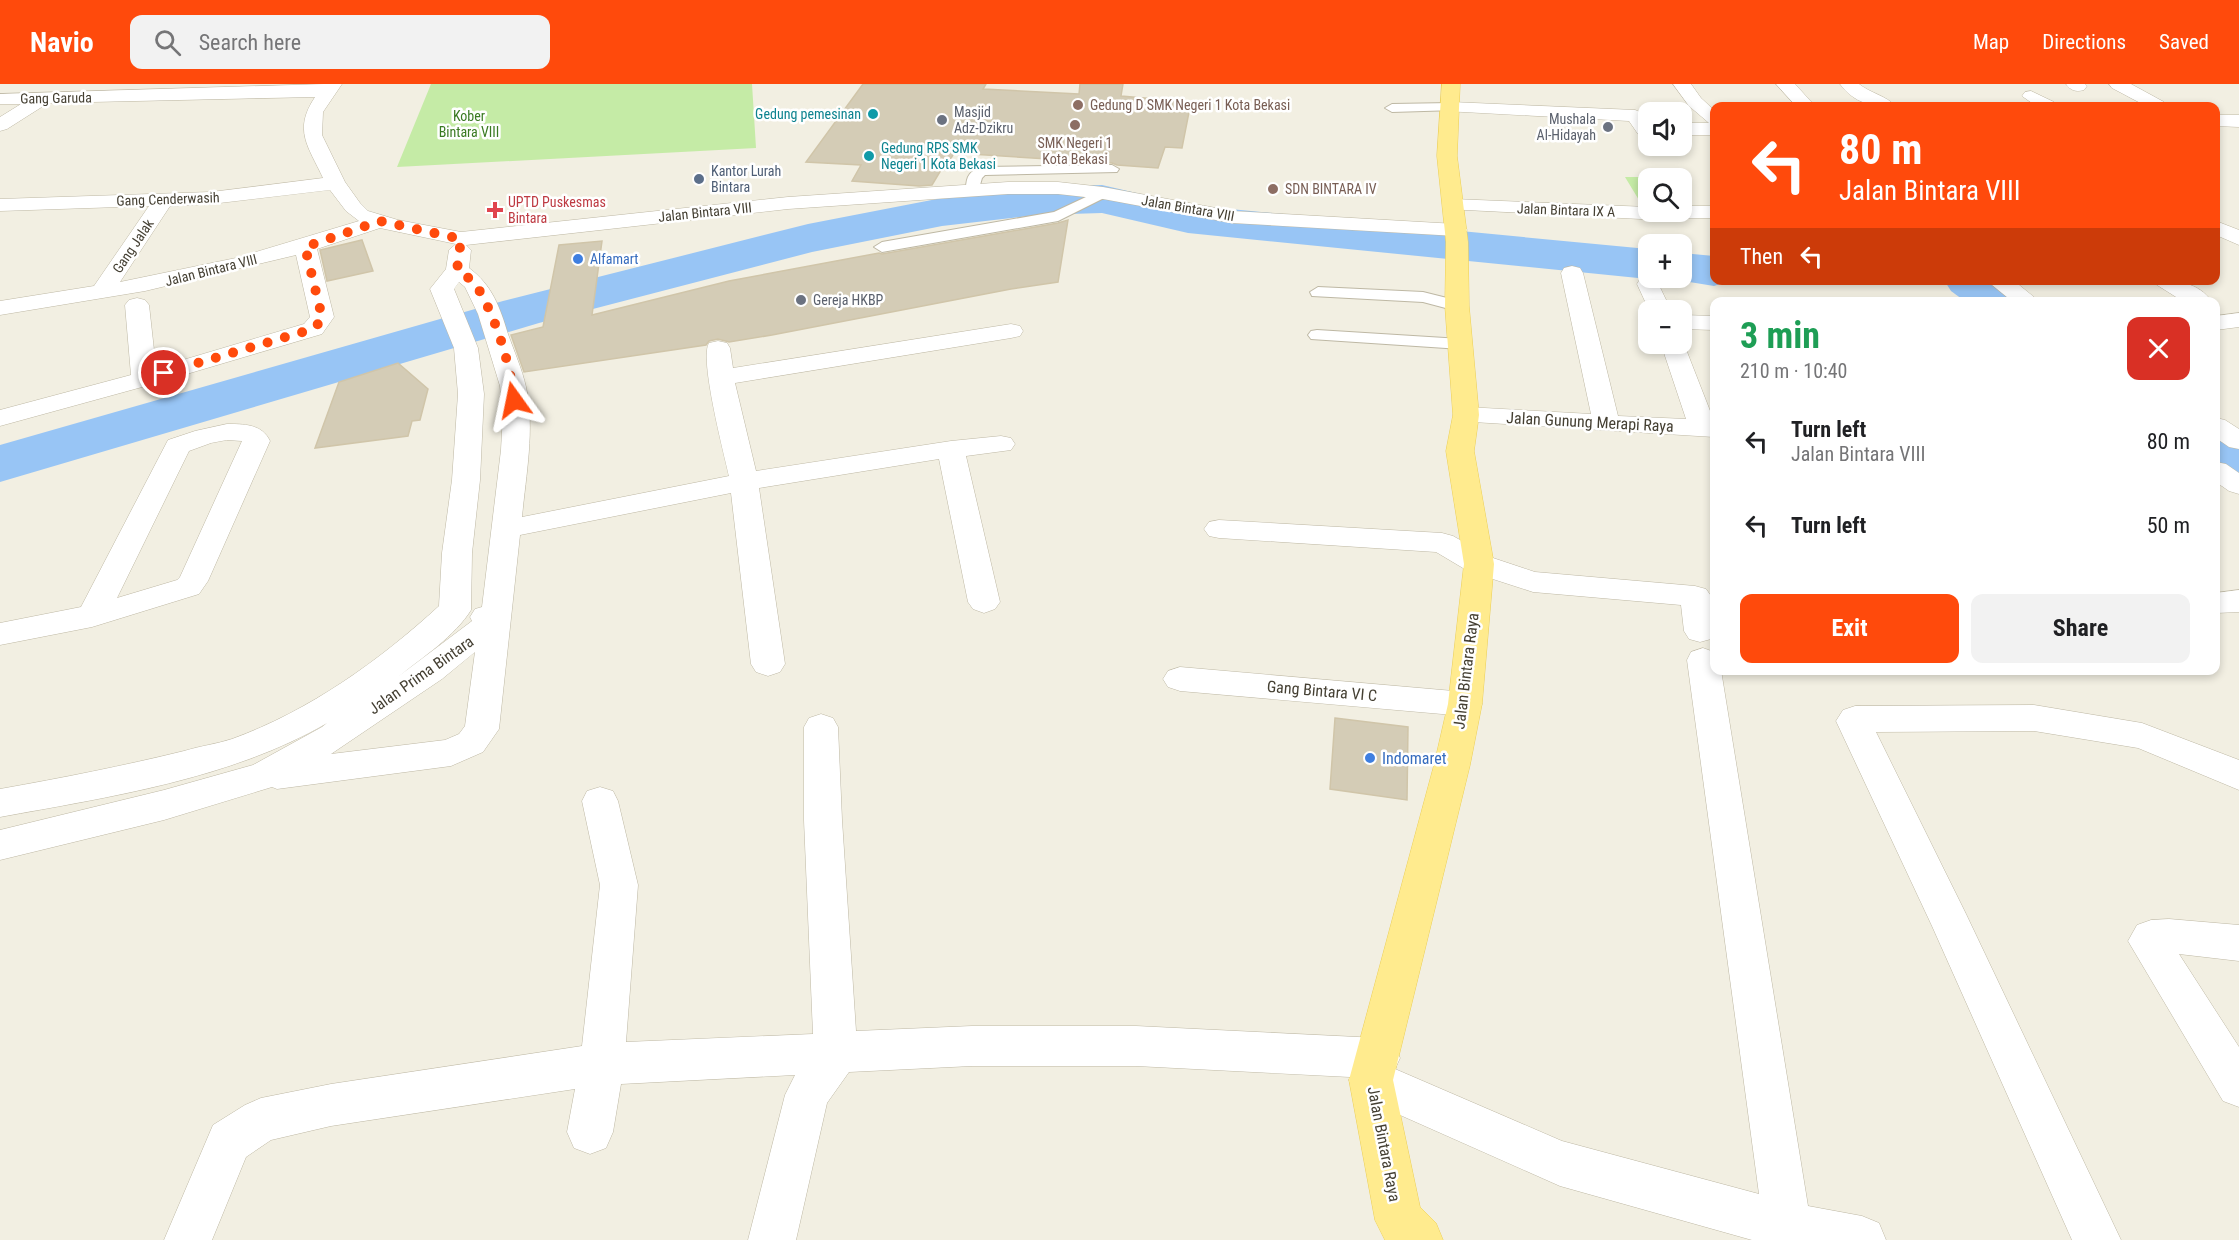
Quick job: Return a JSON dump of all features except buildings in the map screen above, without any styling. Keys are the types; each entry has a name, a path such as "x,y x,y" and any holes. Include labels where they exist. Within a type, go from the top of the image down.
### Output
{"main road":[{"name":"Jalan Bintara Raya","path":"1408,1233 1375,1069 1452,765 1465,704 1479,564 1460,451 1466,415 1457,306 1457,245 1447,156 1451,84"}],"street":[{"path":"1682,84 1695,102 1710,115"},
{"path":"1785,84 1802,102"},
{"path":"1849,84 1861,95 1877,102"},
{"path":"2118,84 2151,102"},
{"path":"330,88 314,112 313,135 335,183 361,215 380,221"},
{"name":"Gang Garuda","path":"0,99 330,88"},
{"path":"2031,96 2041,102"},
{"path":"0,125 42,99"},
{"path":"1451,107 1635,116 1638,120"},
{"path":"2220,121 2239,121"},
{"path":"1692,129 1710,129"},
{"name":"Gang Cenderwasih","path":"0,206 242,195 335,183"},
{"name":"Jalan Bintara VIII","path":"0,308 101,293 196,275 305,247 380,221 461,239 788,203 972,189 1058,188 1232,217 1457,245"},
{"name":"Gang Jalak","path":"101,293 164,199"},
{"name":"Jalan Bintara IX A","path":"1453,205 1638,211"},
{"name":"Jalan Bintara IX A","path":"1692,212 1710,212"},
{"name":"Jalan Prima Bintara","path":"0,803 169,769 256,762 314,715 422,642 455,610 457,552 466,480 471,394 461,335 442,289 457,270 461,239"},
{"path":"0,418 306,332 318,325 322,317 305,247"},
{"path":"256,762 451,753 471,742 482,729 516,450 516,414 513,386 494,326 474,283 457,270"},
{"path":"1572,273 1606,422"},
{"path":"2004,285 2022,297"},
{"path":"2173,285 2193,297"},
{"path":"137,305 144,379"},
{"path":"1692,322 1710,323"},
{"path":"721,378 1011,332"},
{"path":"718,348 721,378 744,482 768,664"},
{"path":"1677,354 1708,429"},
{"path":"471,394 513,386"},
{"name":"Jalan Gunung Merapi Raya","path":"1466,415 1708,429"},
{"path":"0,634 92,616 188,587 193,581 256,441 254,436 243,431 195,438 178,446 92,616"},
{"path":"507,529 744,482 951,449 1001,444"},
{"path":"951,449 984,602"},
{"path":"2220,473 2239,485"},
{"path":"1219,529 1442,543 1479,564 1533,582 1705,598 1701,646 1787,1226"},
{"path":"2220,603 2239,601"},
{"path":"455,610 496,619"},
{"name":"Jalan Prima Bintara","path":"1,848 164,805 256,762 334,736 430,671 496,619"},
{"name":"Gang Bintara VI C","path":"1180,679 1465,704"},
{"path":"2097,1240 1952,926 1853,721 1856,719 2034,718 2142,736 2210,762 2239,776"},
{"path":"772,1240 807,1095 837,1053 823,820 821,727"},
{"path":"590,1132 602,1064 619,885 600,801"},
{"path":"2239,943 2169,936 2151,937 2148,941 2239,1086"},
{"path":"188,1240 229,1141 261,1120 331,1105 602,1064 972,1046 1136,1046 1375,1069 1560,1163 1787,1226 1862,1240"}],"lane":[{"path":"1392,108 1451,107"},
{"path":"972,189 973,178 978,172 983,171 1112,169"},
{"path":"882,247 1051,217 1099,196"},
{"path":"1318,292 1424,297 1457,306"},
{"path":"1317,335 1461,344"}],"green space":[{"name":"Kober Bintara VIII","path":"431,84 752,84 756,148 397,167"},
{"path":"1625,177 1638,177 1638,198"}],"waterway":[{"path":"0,464 521,312 808,238 942,212 1037,201 1102,199 1188,219 1638,263"},
{"path":"1692,269 1710,271"},
{"path":"1976,285 1993,297"},
{"path":"2220,449 2239,462"}],"place":[{"name":"Gedung D SMK Negeri 1 Kota Bekasi","path":"1078,105"},
{"name":"Gedung pemesinan","path":"873,114"},
{"name":"Masjid Adz-Dzikru","path":"942,120"},
{"name":"SMK Negeri 1 Kota Bekasi","path":"1075,125"},
{"name":"Mushala Al-Hidayah","path":"1608,127"},
{"name":"Gedung RPS SMK Negeri 1 Kota Bekasi","path":"869,156"},
{"name":"Kantor Lurah Bintara","path":"699,179"},
{"name":"SDN BINTARA IV","path":"1273,189"},
{"name":"UPTD Puskesmas Bintara","path":"495,210"},
{"name":"Alfamart","path":"578,259"},
{"name":"Gereja HKBP","path":"801,300"},
{"name":"Indomaret","path":"1370,758"}],"route":[{"path":"164,373 313,329 322,317 305,247 380,221 429,234 461,239 457,270 474,283 490,314 513,386 514,400"}]}
